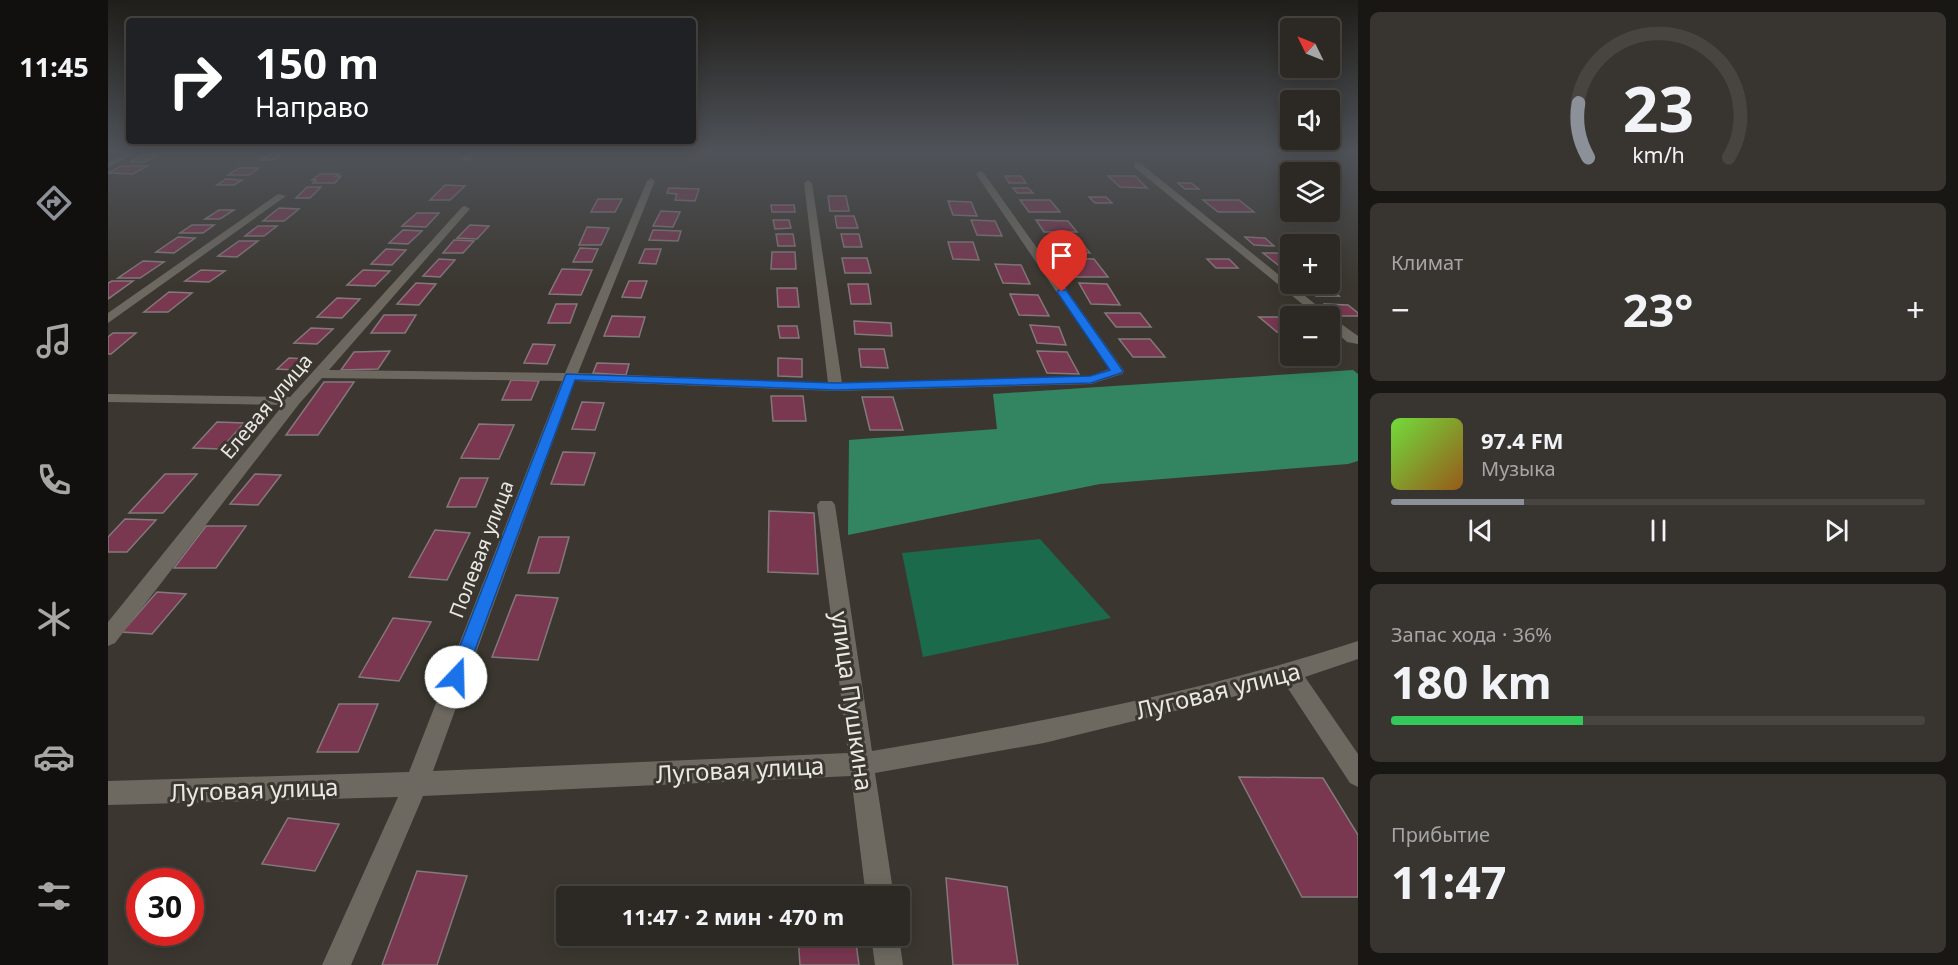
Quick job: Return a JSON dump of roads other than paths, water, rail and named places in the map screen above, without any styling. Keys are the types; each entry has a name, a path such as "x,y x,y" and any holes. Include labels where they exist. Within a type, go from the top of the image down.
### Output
{"street":[{"path":"108,319 280,196"},
{"name":"Полевая улица","path":"336,965 416,784 570,376 645,196"},
{"path":"810,196 836,387"},
{"path":"320,374 570,376 836,387 1091,380 1117,371 995,196"},
{"path":"1175,196 1312,306"},
{"name":"Елевая улица","path":"108,637 294,401 465,209"},
{"path":"1340,328 1355,339"},
{"path":"108,398 294,401"},
{"name":"улица Пушкина","path":"826,505 879,886"},
{"name":"Луговая улица","path":"108,793 416,784 862,764 1044,732 1290,673 1358,650"},
{"path":"1290,673 1358,775"},
{"path":"886,946 889,965"}]}
